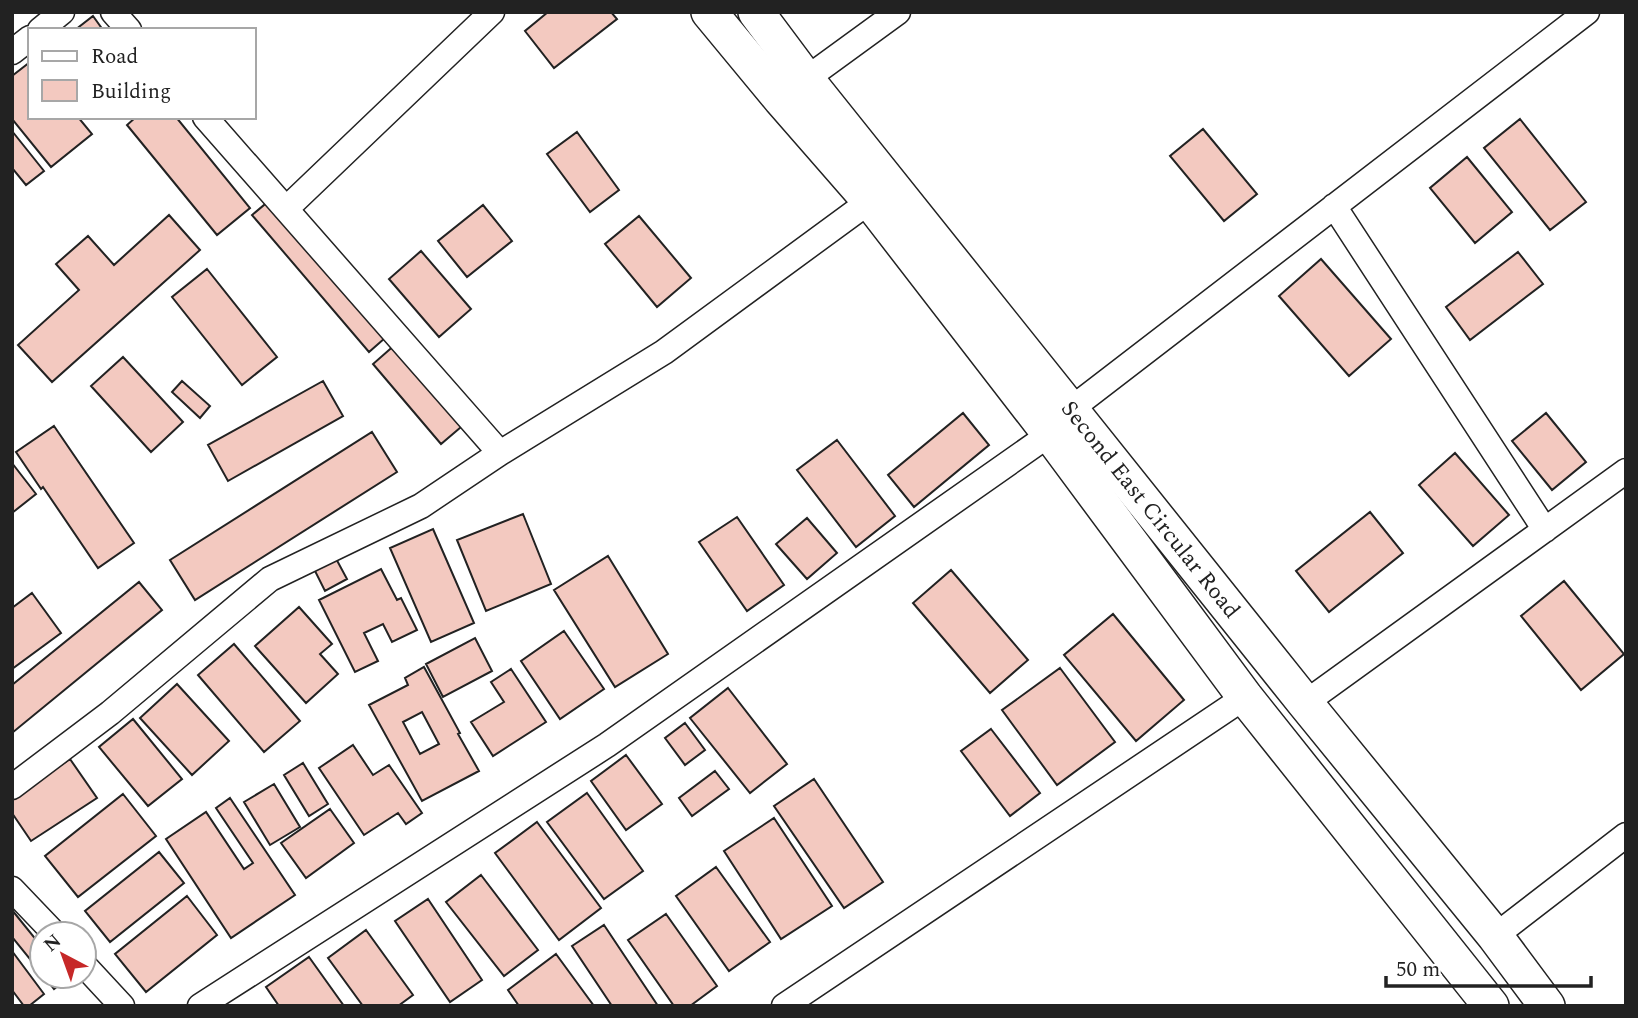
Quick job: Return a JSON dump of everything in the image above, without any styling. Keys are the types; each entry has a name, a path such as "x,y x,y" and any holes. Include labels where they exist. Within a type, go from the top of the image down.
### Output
{"main road":[{"name":"Second East Circular Road","path":"709,12 781,99 1305,703 1495,936 1547,1006"},
{"name":"Second East Circular Road","path":"756,12 1060,421 1245,697 1491,1006"}],"street":[{"path":"42,28 62,12"},
{"path":"113,12 127,28"},
{"path":"286,209 492,12"},
{"path":"806,79 898,12"},
{"path":"200,1006 607,745 1060,421 1587,12"},
{"path":"12,52 28,40"},
{"path":"207,119 500,453"},
{"path":"12,787 110,713 270,579 421,506 500,453 664,352 870,201"},
{"path":"1334,206 1545,530"},
{"path":"1305,703 1626,471"},
{"path":"784,1006 1245,697"},
{"path":"1495,936 1626,835"},
{"path":"12,889 42,920"},
{"path":"98,980 122,1006"}],"building":[{"path":"548,12 611,12 617,19 554,68 525,31"},
{"path":"93,16 102,28 78,28"},
{"path":"28,64 28,119 80,119 92,134 51,167 12,119 12,76"},
{"path":"134,119 178,119 250,208 217,235 127,125"},
{"path":"1520,119 1586,202 1550,230 1484,148"},
{"path":"1203,129 1257,194 1224,221 1170,156"},
{"path":"12,131 44,171 26,185 12,168"},
{"path":"577,132 619,190 590,212 547,154"},
{"path":"1467,157 1512,212 1475,243 1430,188"},
{"path":"276,195 393,331 369,352 252,215"},
{"path":"483,205 512,241 467,277 438,241"},
{"path":"169,215 200,250 52,382 18,345 79,290 56,264 88,236 114,265"},
{"path":"639,216 691,278 657,307 605,244"},
{"path":"421,251 471,309 439,337 389,279"},
{"path":"1518,252 1543,284 1470,340 1446,307"},
{"path":"1321,259 1391,339 1349,376 1279,296"},
{"path":"207,269 277,357 242,385 172,297"},
{"path":"405,336 474,416 441,444 373,364"},
{"path":"123,357 183,422 151,452 91,386"},
{"path":"182,381 210,406 200,418 172,392"},
{"path":"323,381 343,416 228,481 208,445"},
{"path":"963,413 989,445 914,507 888,475"},
{"path":"1546,413 1586,462 1552,490 1512,441"},
{"path":"54,426 134,543 98,568 16,452"},
{"path":"372,432 397,472 195,600 170,560"},
{"path":"837,440 895,516 856,547 797,470"},
{"path":"1455,453 1509,515 1473,546 1419,485"},
{"path":"12,463 36,494 12,513"},
{"path":"1370,512 1403,553 1329,612 1296,571"},
{"path":"523,514 551,584 486,611 457,540"},
{"path":"737,517 784,585 747,611 699,542"},
{"path":"807,518 837,553 807,579 776,544"},
{"path":"433,529 474,623 431,642 390,548"},
{"path":"333,553 347,579 325,591 312,565"},
{"path":"608,556 668,654 615,687 554,590"},
{"path":"381,569 397,600 401,598 417,630 392,642 383,624 364,633 378,661 355,672 319,600"},
{"path":"951,570 1028,660 990,693 913,603"},
{"path":"1564,581 1624,654 1581,690 1521,616"},
{"path":"139,582 162,610 12,733 12,685"},
{"path":"32,593 61,633 12,669 12,608"},
{"path":"299,607 332,644 320,654 338,674 306,703 255,646"},
{"path":"1113,614 1184,700 1136,741 1064,655"},
{"path":"564,631 604,689 560,719 521,661"},
{"path":"475,638 492,671 443,697 426,664"},
{"path":"234,644 300,721 264,752 198,675"},
{"path":"424,667 479,771 422,801 369,705 408,685 405,678","holes":["422,712 439,744 420,754 403,722"]},
{"path":"1060,668 1115,742 1057,785 1002,710"},
{"path":"511,669 546,722 493,756 471,722 504,702 491,682"},
{"path":"177,684 229,741 192,775 140,718"},
{"path":"728,688 787,764 750,793 690,718"},
{"path":"133,719 182,779 148,806 99,747"},
{"path":"685,723 705,750 685,765 665,738"},
{"path":"991,729 1040,793 1010,816 961,751"},
{"path":"353,745 373,775 389,765 422,813 406,824 398,813 364,835 319,768"},
{"path":"626,755 662,804 626,830 591,781"},
{"path":"70,759 97,798 31,841 12,813 12,798"},
{"path":"303,763 328,804 309,816 284,775"},
{"path":"715,771 729,789 692,816 679,798"},
{"path":"814,779 883,882 844,908 774,806"},
{"path":"274,784 300,827 270,845 244,802"},
{"path":"587,793 643,871 604,899 547,822"},
{"path":"123,794 156,836 78,897 45,856"},
{"path":"230,798 295,895 231,938 166,839 206,812 244,869 253,863 216,808"},
{"path":"330,809 354,843 306,878 281,843"},
{"path":"774,818 832,906 781,939 724,851"},
{"path":"537,822 601,908 559,940 495,853"},
{"path":"159,852 184,883 110,942 98,927 98,920 92,920 85,911"},
{"path":"716,867 770,942 729,971 676,896"},
{"path":"481,875 538,950 504,976 446,902"},
{"path":"187,896 217,935 146,992 115,954"},
{"path":"428,899 482,980 450,1002 395,921"},
{"path":"12,910 28,930 28,957 12,937"},
{"path":"666,914 717,986 690,1006 674,1006 628,940"},
{"path":"604,925 658,1006 612,1006 572,946"},
{"path":"366,930 413,995 398,1006 363,1006 328,958"},
{"path":"12,951 28,972 28,990 41,990 44,994 29,1006 24,1006 12,990"},
{"path":"556,954 594,1006 519,1006 508,990"},
{"path":"309,957 344,1006 279,1006 266,987"}]}
